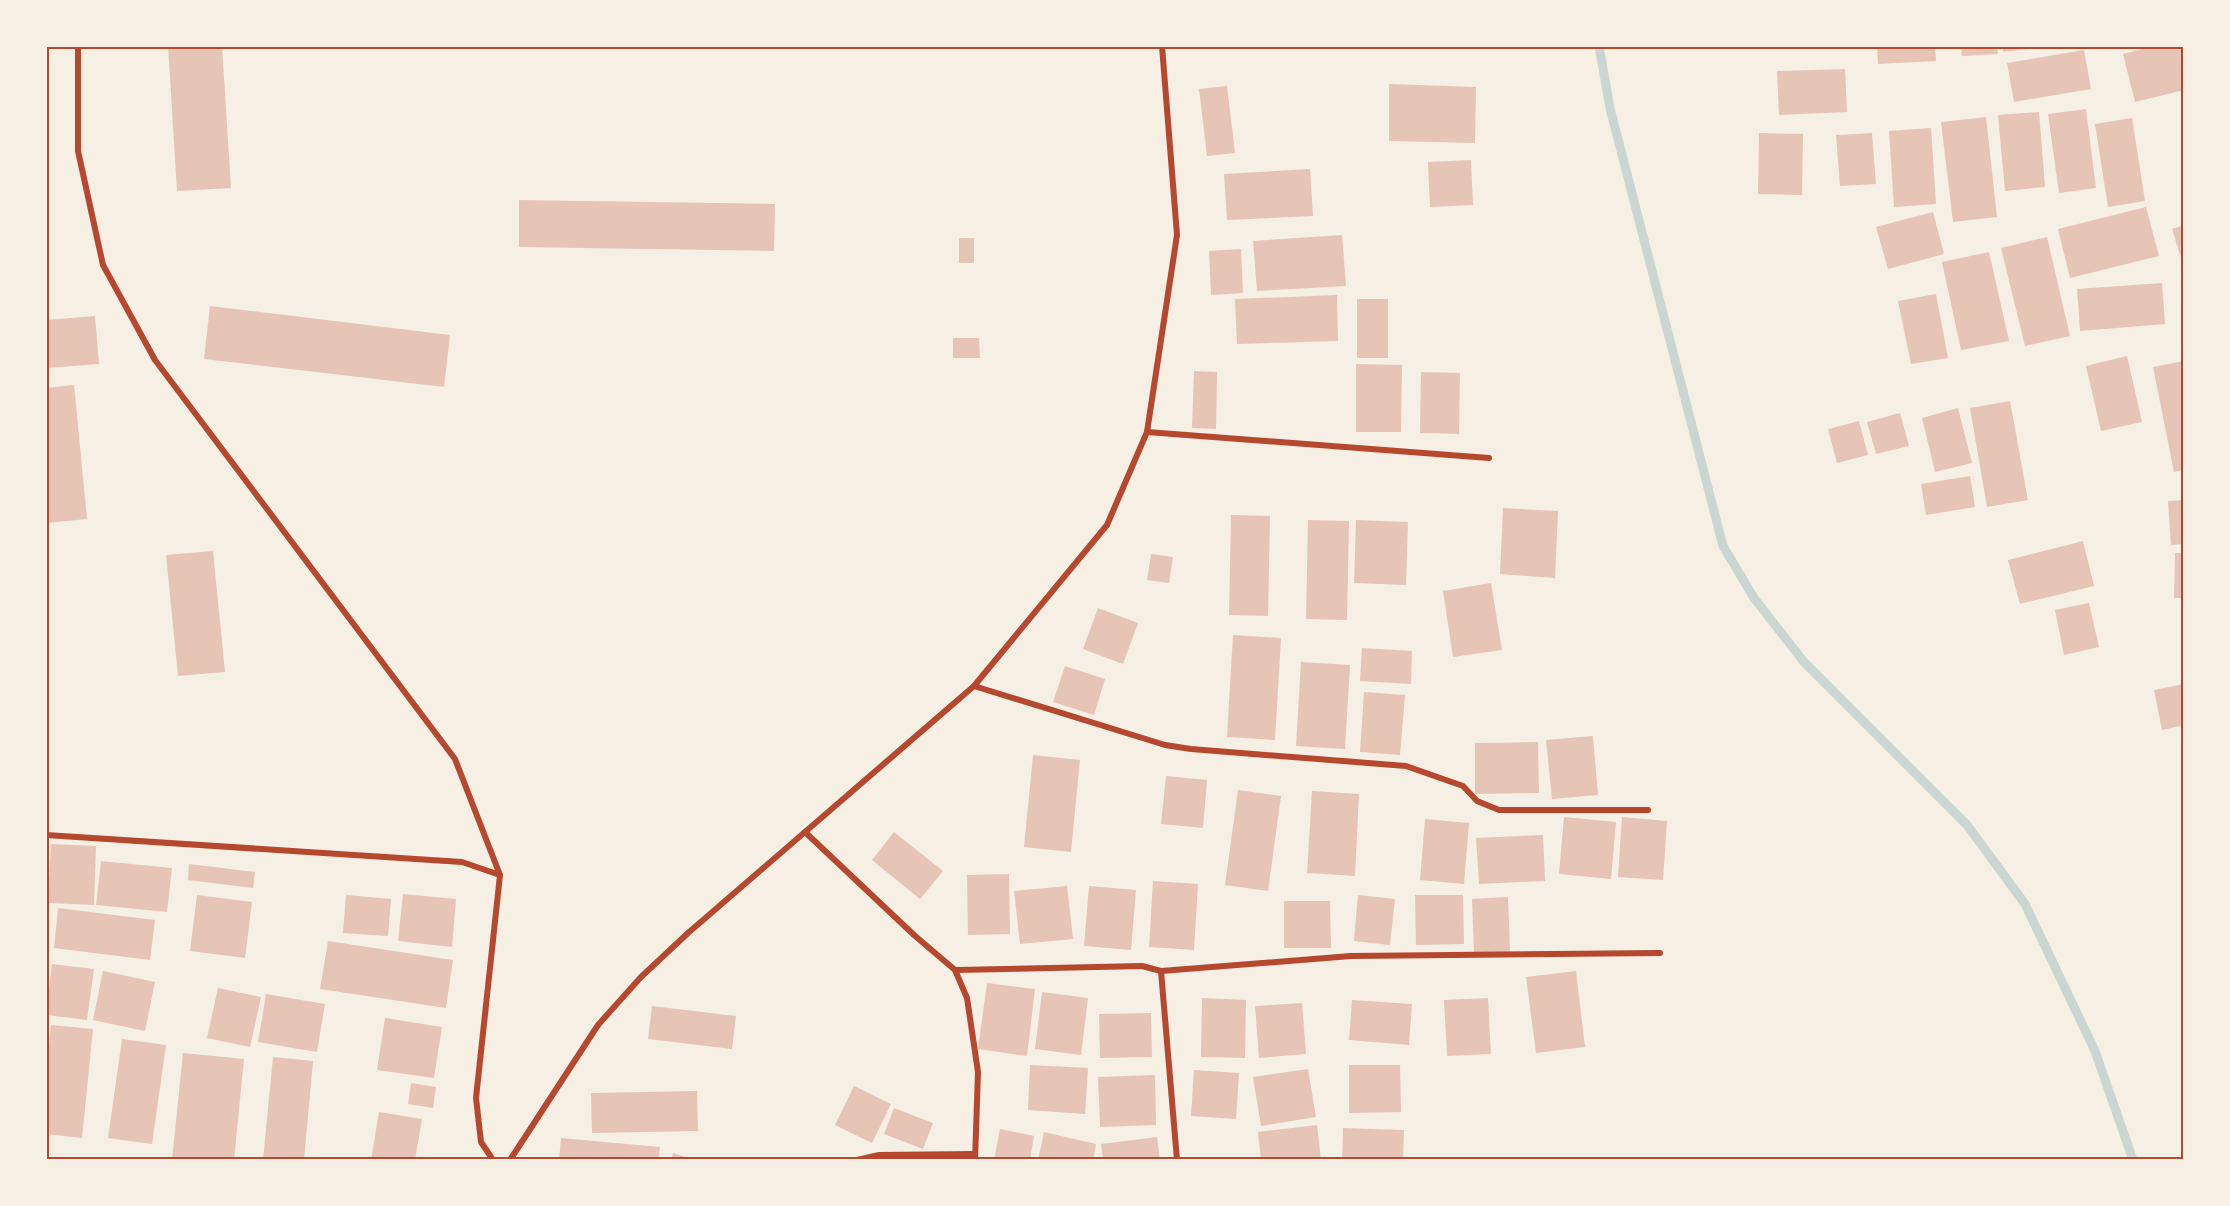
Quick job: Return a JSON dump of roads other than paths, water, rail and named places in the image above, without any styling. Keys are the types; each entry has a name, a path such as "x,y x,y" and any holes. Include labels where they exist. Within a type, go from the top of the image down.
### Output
{"street":[{"path":"78,46 78,151 103,265 155,360 455,759 500,875 476,1098 480,1142 493,1160"},
{"path":"510,1160 598,1025 641,977 688,933 974,686 1107,525 1147,432 1177,235 1162,46"},
{"path":"1147,432 1489,458"},
{"path":"974,686 1165,745 1406,766 1463,786 1477,801 1499,810 1648,810"},
{"path":"805,832 928,948 955,970 967,998 978,1072 974,1157 879,1155 857,1160"},
{"path":"46,835 462,862 500,875"},
{"path":"955,970 1142,966 1161,971 1351,956 1660,953"},
{"path":"1161,971 1177,1160"}],"waterway":[{"path":"1599,46 1610,108 1723,546 1754,598 1804,662 1967,825 2025,904 2095,1051 2133,1160"}]}
